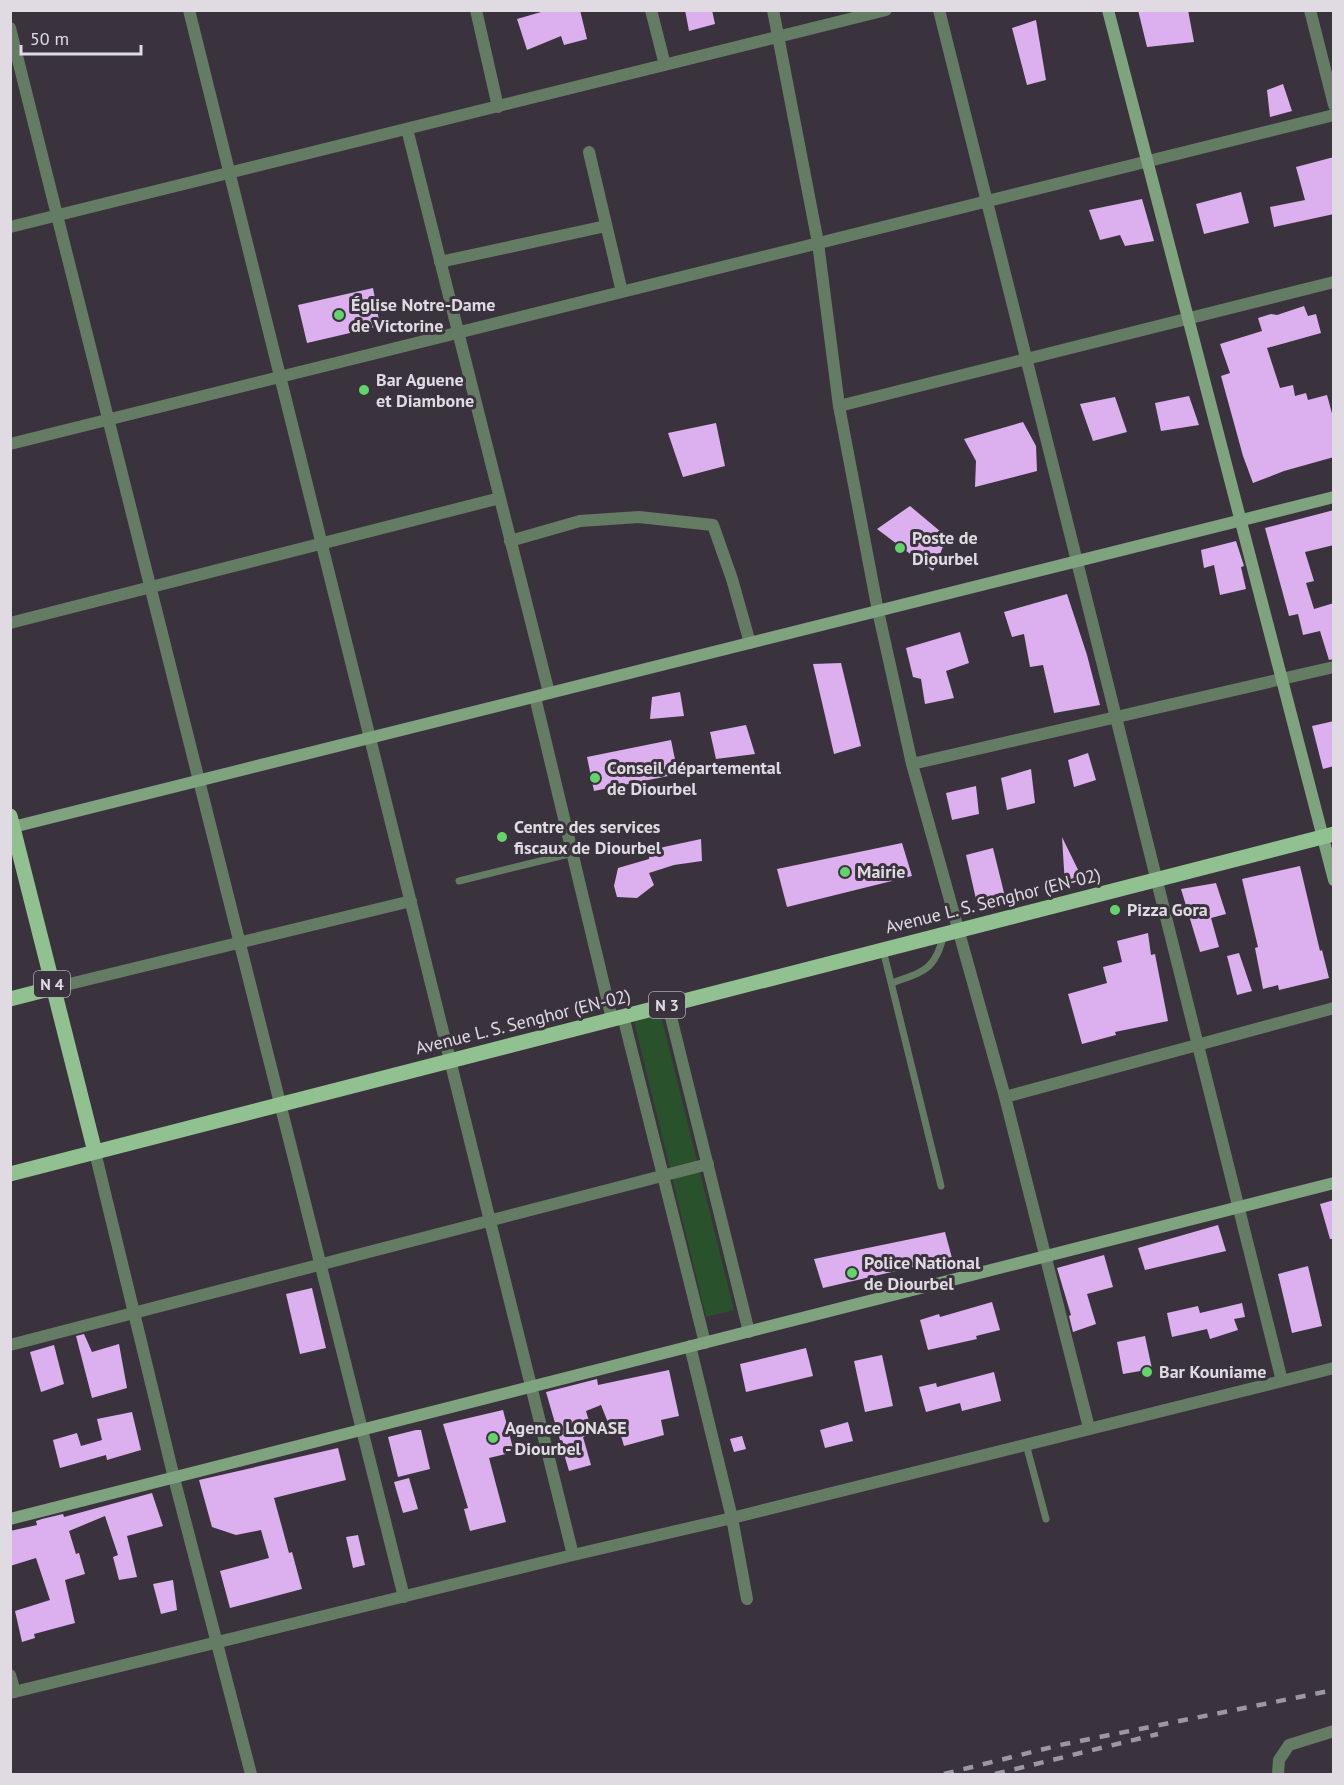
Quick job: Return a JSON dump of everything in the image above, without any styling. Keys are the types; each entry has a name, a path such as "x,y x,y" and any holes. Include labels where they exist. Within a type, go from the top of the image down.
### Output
{"main road":[{"name":"N 4","path":"12,822 94,1152"},
{"name":"Avenue L. S. Senghor (EN-02)","path":"10,1174 1328,835"},
{"path":"10,999 53,988"}],"street":[{"path":"189,10 573,1555"},
{"path":"476,10 498,106"},
{"path":"651,10 665,65"},
{"path":"773,10 818,243 839,406 878,611 912,764 951,932 1005,1098 1089,1428"},
{"path":"10,228 886,10"},
{"path":"939,10 1282,1381"},
{"path":"1108,10 1282,679 1328,835 1334,880"},
{"path":"1310,10 1334,105"},
{"path":"10,28 404,1597"},
{"path":"10,444 1334,115"},
{"path":"407,129 549,693"},
{"path":"589,152 622,292"},
{"path":"440,262 606,226"},
{"path":"839,406 1334,282"},
{"path":"12,822 199,780 370,738 1334,497"},
{"path":"10,623 500,498"},
{"path":"510,541 580,521 639,517 713,525 732,579 750,643"},
{"path":"912,764 1334,667"},
{"path":"535,696 573,853 663,1176 705,1343"},
{"path":"53,988 411,901"},
{"path":"668,1005 749,1332"},
{"path":"1005,1098 1334,1008"},
{"path":"94,1152 174,1478 251,1774"},
{"path":"10,1345 708,1164"},
{"path":"10,1519 1334,1183"},
{"path":"690,1346 732,1518 747,1599"},
{"path":"10,1675 13,1693 732,1518 1334,1368"},
{"path":"1278,1774 1279,1760 1289,1745 1334,1731"}],"lane":[{"path":"459,881 573,853"},
{"path":"892,983 924,972 933,962 951,932"},
{"path":"884,950 941,1186"},
{"path":"1026,1444 1046,1519"}],"green space":[{"path":"661,1015 734,1310 706,1317 634,1021"}],"building":[{"path":"548,10 580,10 587,39 564,45 561,36 527,50 517,19"},
{"path":"685,10 712,10 715,24 689,31"},
{"path":"1138,10 1188,10 1194,42 1147,47"},
{"path":"1036,20 1046,80 1027,85 1012,28"},
{"path":"1283,84 1292,111 1270,117 1267,90"},
{"path":"1334,157 1334,214 1274,227 1270,207 1305,200 1296,167"},
{"path":"1241,192 1249,223 1204,234 1196,204"},
{"path":"1142,199 1154,241 1125,246 1120,235 1100,240 1089,210"},
{"name":"Église Notre-Dame de Victorine","path":"373,288 380,326 307,343 298,305"},
{"path":"1304,306 1308,316 1316,314 1321,333 1267,348 1280,388 1293,385 1295,396 1306,393 1308,400 1327,395 1334,421 1334,457 1284,471 1253,483 1243,456 1221,376 1230,373 1220,344 1262,331 1258,318 1271,314 1277,315"},
{"path":"1189,396 1199,425 1161,431 1155,403"},
{"path":"1115,397 1127,432 1093,441 1080,404"},
{"path":"1023,422 1036,446 1037,471 975,487 976,461 964,439"},
{"path":"716,423 725,466 683,477 668,433"},
{"path":"910,506 947,537 933,571 877,529"},
{"path":"1334,510 1334,545 1305,552 1314,581 1306,583 1314,609 1334,603 1334,659 1329,660 1320,631 1303,635 1298,614 1289,616 1265,528"},
{"path":"1236,541 1244,566 1241,567 1246,589 1220,595 1214,565 1204,568 1201,550"},
{"path":"1067,594 1100,705 1054,713 1043,665 1030,667 1024,634 1012,637 1004,612"},
{"path":"960,632 969,663 946,671 954,698 925,704 921,679 913,677 906,648"},
{"path":"841,663 861,746 834,754 813,664"},
{"path":"680,692 684,716 650,719 652,697"},
{"path":"1334,721 1334,766 1323,769 1312,726"},
{"path":"746,725 755,754 716,759 710,732"},
{"path":"671,740 678,774 594,791 587,757"},
{"path":"1088,753 1096,780 1074,787 1068,760"},
{"path":"1031,769 1035,803 1007,810 1001,778"},
{"path":"976,786 979,814 952,820 946,793"},
{"path":"1062,837 1085,884 1065,885"},
{"path":"701,839 702,861 674,865 649,873 654,885 637,898 617,897 614,886 618,868 649,859 650,850"},
{"name":"Mairie","path":"902,843 912,876 787,907 777,869"},
{"path":"993,848 1006,901 978,908 966,855"},
{"path":"1300,866 1320,951 1322,950 1329,978 1279,990 1278,985 1263,989 1255,948 1258,947 1242,879"},
{"path":"1216,883 1226,914 1211,918 1219,947 1200,952 1181,889"},
{"path":"1148,933 1151,955 1155,954 1168,1021 1115,1032 1116,1035 1082,1044 1068,994 1107,983 1103,967 1122,962 1117,941"},
{"path":"1239,953 1252,991 1237,995 1227,956"},
{"path":"1334,1200 1334,1239 1330,1239 1320,1204"},
{"path":"1218,1225 1226,1251 1145,1270 1138,1248"},
{"name":"Police National de Diourbel","path":"945,1232 952,1258 823,1288 814,1259"},
{"path":"1104,1255 1113,1287 1087,1294 1096,1324 1073,1332 1069,1316 1071,1315 1057,1268"},
{"path":"1308,1266 1322,1326 1292,1333 1278,1274"},
{"path":"312,1288 326,1348 300,1354 286,1294"},
{"path":"992,1302 1000,1330 976,1336 977,1339 928,1350 920,1320 939,1314 940,1317"},
{"path":"1242,1303 1245,1317 1234,1319 1238,1330 1210,1339 1207,1329 1172,1337 1167,1313 1198,1306 1200,1313"},
{"path":"84,1334 92,1352 119,1344 127,1388 92,1398 76,1336"},
{"path":"1145,1336 1152,1369 1123,1374 1117,1342"},
{"path":"54,1345 64,1384 41,1392 30,1352"},
{"path":"806,1348 813,1376 746,1392 740,1364"},
{"path":"882,1355 893,1406 865,1412 854,1361"},
{"path":"669,1370 679,1416 661,1420 664,1435 624,1446 619,1429 611,1430 601,1405 586,1411 593,1435 583,1437 591,1465 569,1471 546,1392 597,1379 598,1385"},
{"path":"994,1372 1001,1401 962,1411 960,1403 926,1412 919,1387 936,1383 937,1387"},
{"path":"503,1410 514,1452 489,1458 506,1522 470,1531 464,1509 468,1508 443,1424"},
{"path":"132,1412 141,1450 107,1460 106,1455 60,1468 53,1440 77,1433 81,1446 102,1440 97,1419"},
{"path":"848,1422 853,1441 825,1448 820,1430"},
{"path":"421,1430 430,1469 398,1477 388,1437"},
{"path":"742,1436 746,1449 734,1452 730,1439"},
{"path":"338,1448 346,1480 274,1498 289,1553 292,1552 302,1589 230,1608 220,1571 269,1558 261,1530 236,1535 212,1527 199,1480"},
{"path":"409,1478 418,1509 403,1513 394,1482"},
{"path":"152,1493 163,1526 127,1536 137,1577 119,1580 113,1557 118,1555 105,1516 69,1531 85,1574 65,1580 75,1623 34,1634 35,1638 22,1642 15,1611 50,1600 36,1558 10,1566 10,1531 37,1525 36,1521 42,1519 63,1514 64,1517"},
{"path":"358,1535 365,1565 353,1568 346,1537"},
{"path":"173,1580 177,1610 161,1614 153,1584"}],"railway":[{"path":"944,1774 1060,1745 1334,1690"},
{"path":"995,1774 1158,1734"}],"place":[{"name":"Église Notre-Dame de Victorine","path":"339,315"},
{"name":"Bar Aguene et Diambone","path":"364,390"},
{"name":"Poste de Diourbel","path":"900,548"},
{"name":"Conseil départemental de Diourbel","path":"595,778"},
{"name":"Centre des services fiscaux de Diourbel","path":"502,837"},
{"name":"Mairie","path":"845,872"},
{"name":"Pizza Gora","path":"1115,910"},
{"name":"Police National de Diourbel","path":"852,1273"},
{"name":"Bar Kouniame","path":"1147,1372"},
{"name":"Agence LONASE - Diourbel","path":"493,1438"}]}
